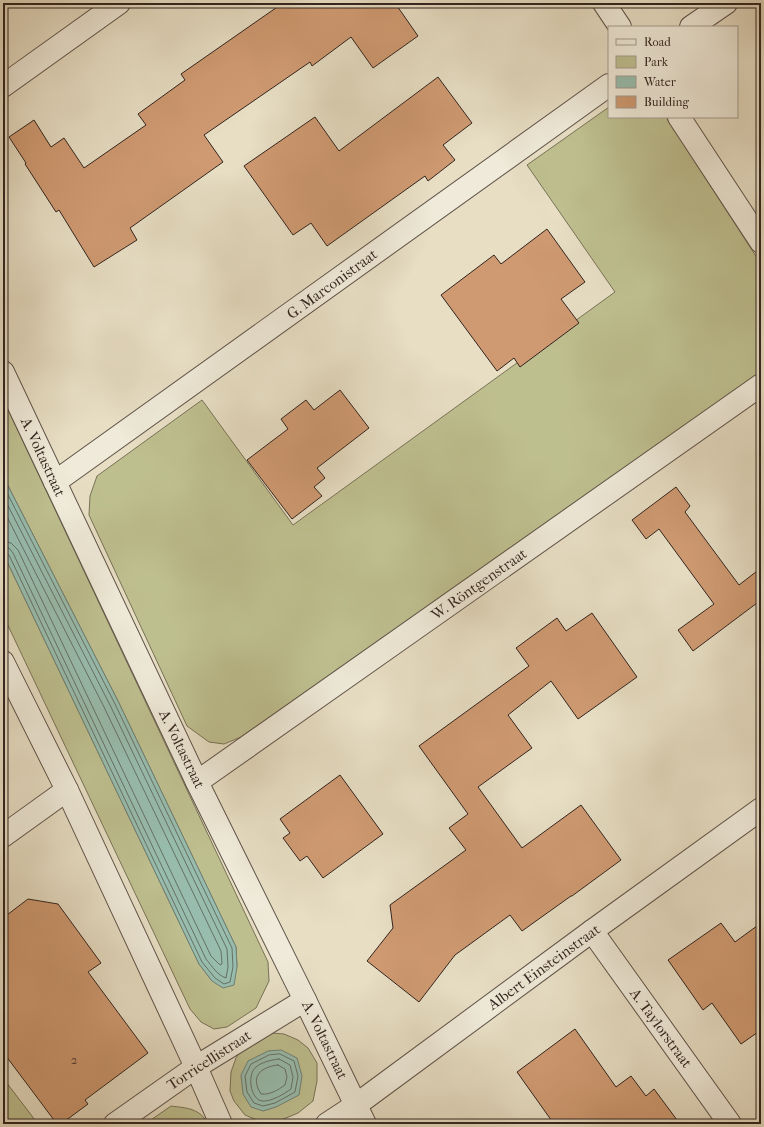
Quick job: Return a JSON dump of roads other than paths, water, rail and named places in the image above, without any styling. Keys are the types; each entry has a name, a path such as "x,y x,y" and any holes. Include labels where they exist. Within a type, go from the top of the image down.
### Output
{"street":[{"path":"3,86 119,3"},
{"path":"604,3 619,26"},
{"path":"692,26 726,3"},
{"name":"G. Marconistraat","path":"55,482 608,86"},
{"path":"680,118 761,242"},
{"name":"A. Voltastraat","path":"3,372 197,782 361,1114"},
{"name":"W. Röntgenstraat","path":"197,782 761,385"},
{"path":"3,662 67,790 221,1124"},
{"path":"3,836 67,790"},
{"name":"Albert Einsteinstraat","path":"327,1124 361,1114 592,931 761,809"},
{"name":"A. Taylorstraat","path":"592,931 730,1124"},
{"name":"Torricellistraat","path":"115,1124 196,1067 305,1000"}],"water":[{"path":"3,476 118,701 236,947 237,967 234,985 223,988 212,981 199,964 3,553"},
{"path":"281,1050 297,1058 302,1076 299,1095 276,1107 263,1111 251,1107 243,1094 241,1075 248,1061 268,1051"}]}
